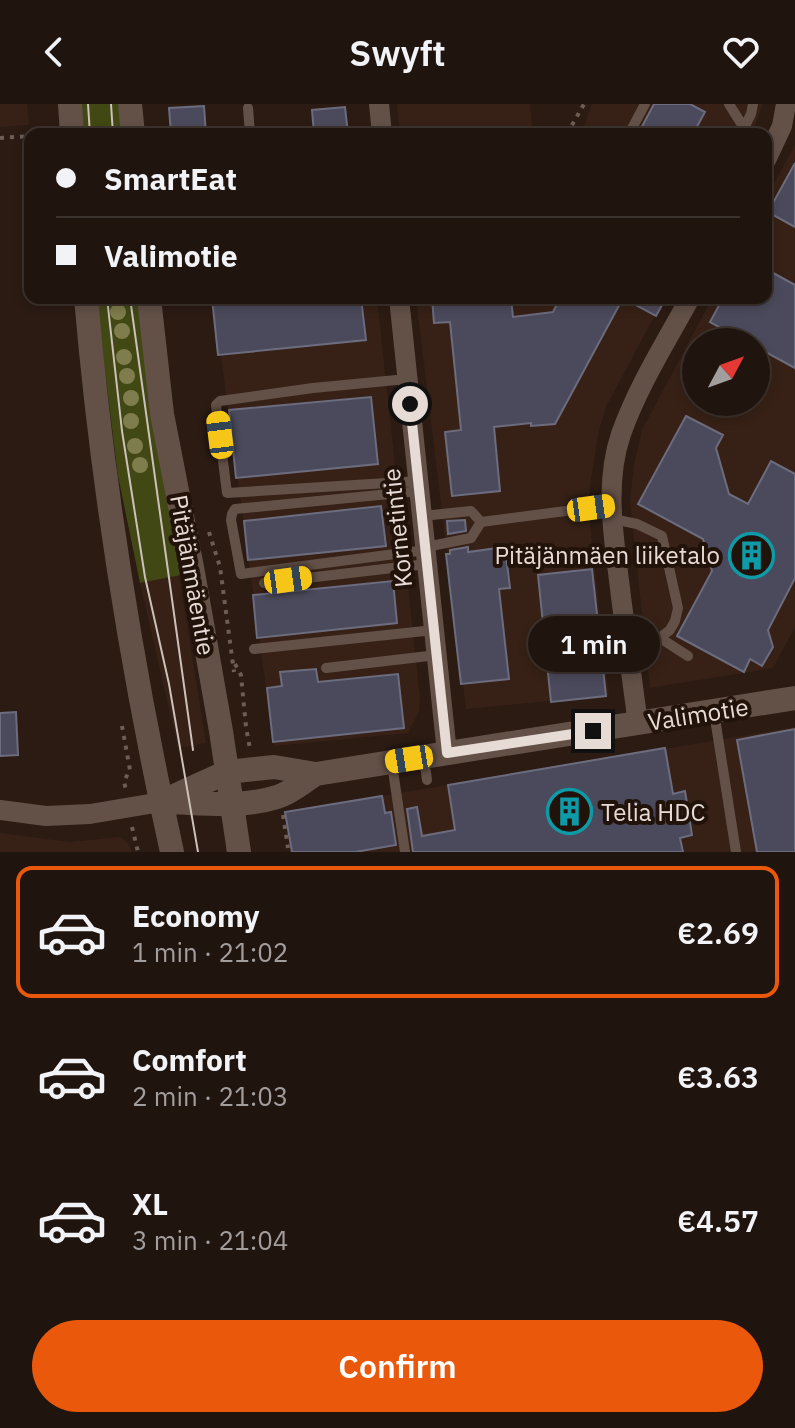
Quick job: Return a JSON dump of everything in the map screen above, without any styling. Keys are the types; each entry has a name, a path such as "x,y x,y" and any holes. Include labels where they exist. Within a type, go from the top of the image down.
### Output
{"main road":[{"path":"70,104 72,128"},
{"path":"130,104 132,128"},
{"path":"87,304 107,490 145,724 172,852"},
{"name":"Pitäjänmäentie","path":"150,304 162,414 192,567 239,852"},
{"name":"Valimotie","path":"161,802 227,772 274,767 316,774 392,762 433,763 795,698"},
{"name":"Valimotie","path":"161,802 232,805 280,796 316,774"}],"street":[{"path":"379,104 381,128"},
{"path":"772,142 782,126 786,104"},
{"name":"Kornetintie","path":"400,304 437,655 433,763"},
{"path":"638,724 612,512 614,462 636,398 687,304"},
{"path":"0,810 46,816 90,814 161,802"}],"lane":[{"path":"632,128 645,104"},
{"path":"729,104 747,128"},
{"path":"749,128 753,104"},
{"path":"248,108 250,128"},
{"path":"407,379 298,390 220,401 216,405 227,493 419,486"},
{"path":"419,486 235,509 231,520 241,574 426,554"},
{"path":"422,516 471,511 481,522"},
{"path":"481,522 612,512 662,536 678,608 675,621 670,630 654,642 628,649"},
{"path":"264,583 426,554 471,538 481,522"},
{"path":"254,649 434,630"},
{"path":"660,638 688,656"},
{"path":"326,668 437,655"},
{"path":"714,712 736,852"},
{"path":"392,762 405,852"}],"path":[{"path":"570,128 584,104"},
{"path":"0,138 24,136"},
{"path":"234,662 241,675 254,768"},
{"path":"121,722 130,770 124,781 138,852"},
{"path":"284,822 288,848"}],"shaded area":[{"path":"0,104 27,104 29,125 0,127"},
{"path":"397,104 530,104 532,128 399,128"},
{"path":"592,104 763,104 754,128 583,128"},
{"path":"795,145 795,627 773,668 650,688 630,501 642,430 682,355 682,416 770,416 770,328 696,328 709,304 772,304 772,187"},
{"path":"214,304 378,304 419,711 408,733 274,746"},
{"path":"417,304 661,304 606,407 598,434 591,480 588,507 609,695 466,709"},
{"path":"179,575 206,743 178,748 140,583"},
{"path":"795,727 795,852 290,852 285,812"},
{"path":"0,833 70,842 120,837 128,843 132,852 0,852"}],"green space":[{"path":"79,104 121,104 123,128 81,128"},
{"path":"97,304 142,304 186,574 140,583 118,476"}],"building":[{"path":"654,104 690,104 705,112 696,128 641,128"},
{"path":"204,106 206,128 171,128 169,108"},
{"path":"345,107 347,128 314,128 312,110"},
{"path":"795,163 795,227 772,214 772,205"},
{"path":"772,272 795,285 795,368 770,355 770,328 721,328 710,322 720,304 772,304"},
{"path":"213,304 362,304 366,340 218,355"},
{"path":"432,304 512,304 513,317 553,312 557,304 620,304 555,424 494,427 500,491 452,496 445,432 461,430 450,322 434,323"},
{"path":"634,304 663,304 656,316"},
{"path":"371,397 378,464 236,478 229,410"},
{"name":"Pitäjänmäen liiketalo","path":"686,416 723,435 716,448 729,494 748,504 771,461 795,474 795,578 768,630 773,647 762,666 750,659 744,672 677,636 712,571 703,539 638,504"},
{"path":"381,506 386,546 248,560 244,521"},
{"path":"465,520 466,531 448,534 447,521"},
{"path":"468,547 468,552 505,547 510,588 499,589 509,679 461,684 446,554 450,554 450,550"},
{"path":"592,569 606,696 551,702 538,575"},
{"path":"393,581 397,623 257,638 253,595"},
{"path":"316,669 318,682 398,674 404,728 273,742 267,688 282,686 280,672"},
{"path":"16,712 18,755 0,756 0,713"},
{"path":"795,729 795,852 757,852 737,740"},
{"name":"Telia HDC","path":"665,748 673,794 685,791 692,835 680,838 683,852 413,852 407,809 417,807 422,836 455,830 448,785"},
{"path":"382,796 385,813 391,812 396,845 355,852 292,852 285,812"}],"tram line":[{"path":"88,104 90,128"},
{"path":"111,104 113,128"},
{"path":"108,304 122,431 145,577 169,684 198,852"},
{"path":"131,304 193,750"}],"place":[{"name":"Pitäjänmäen liiketalo","path":"751,555"},
{"name":"Telia HDC","path":"570,812"}],"route":[{"path":"410,404 447,753 593,731"}]}
